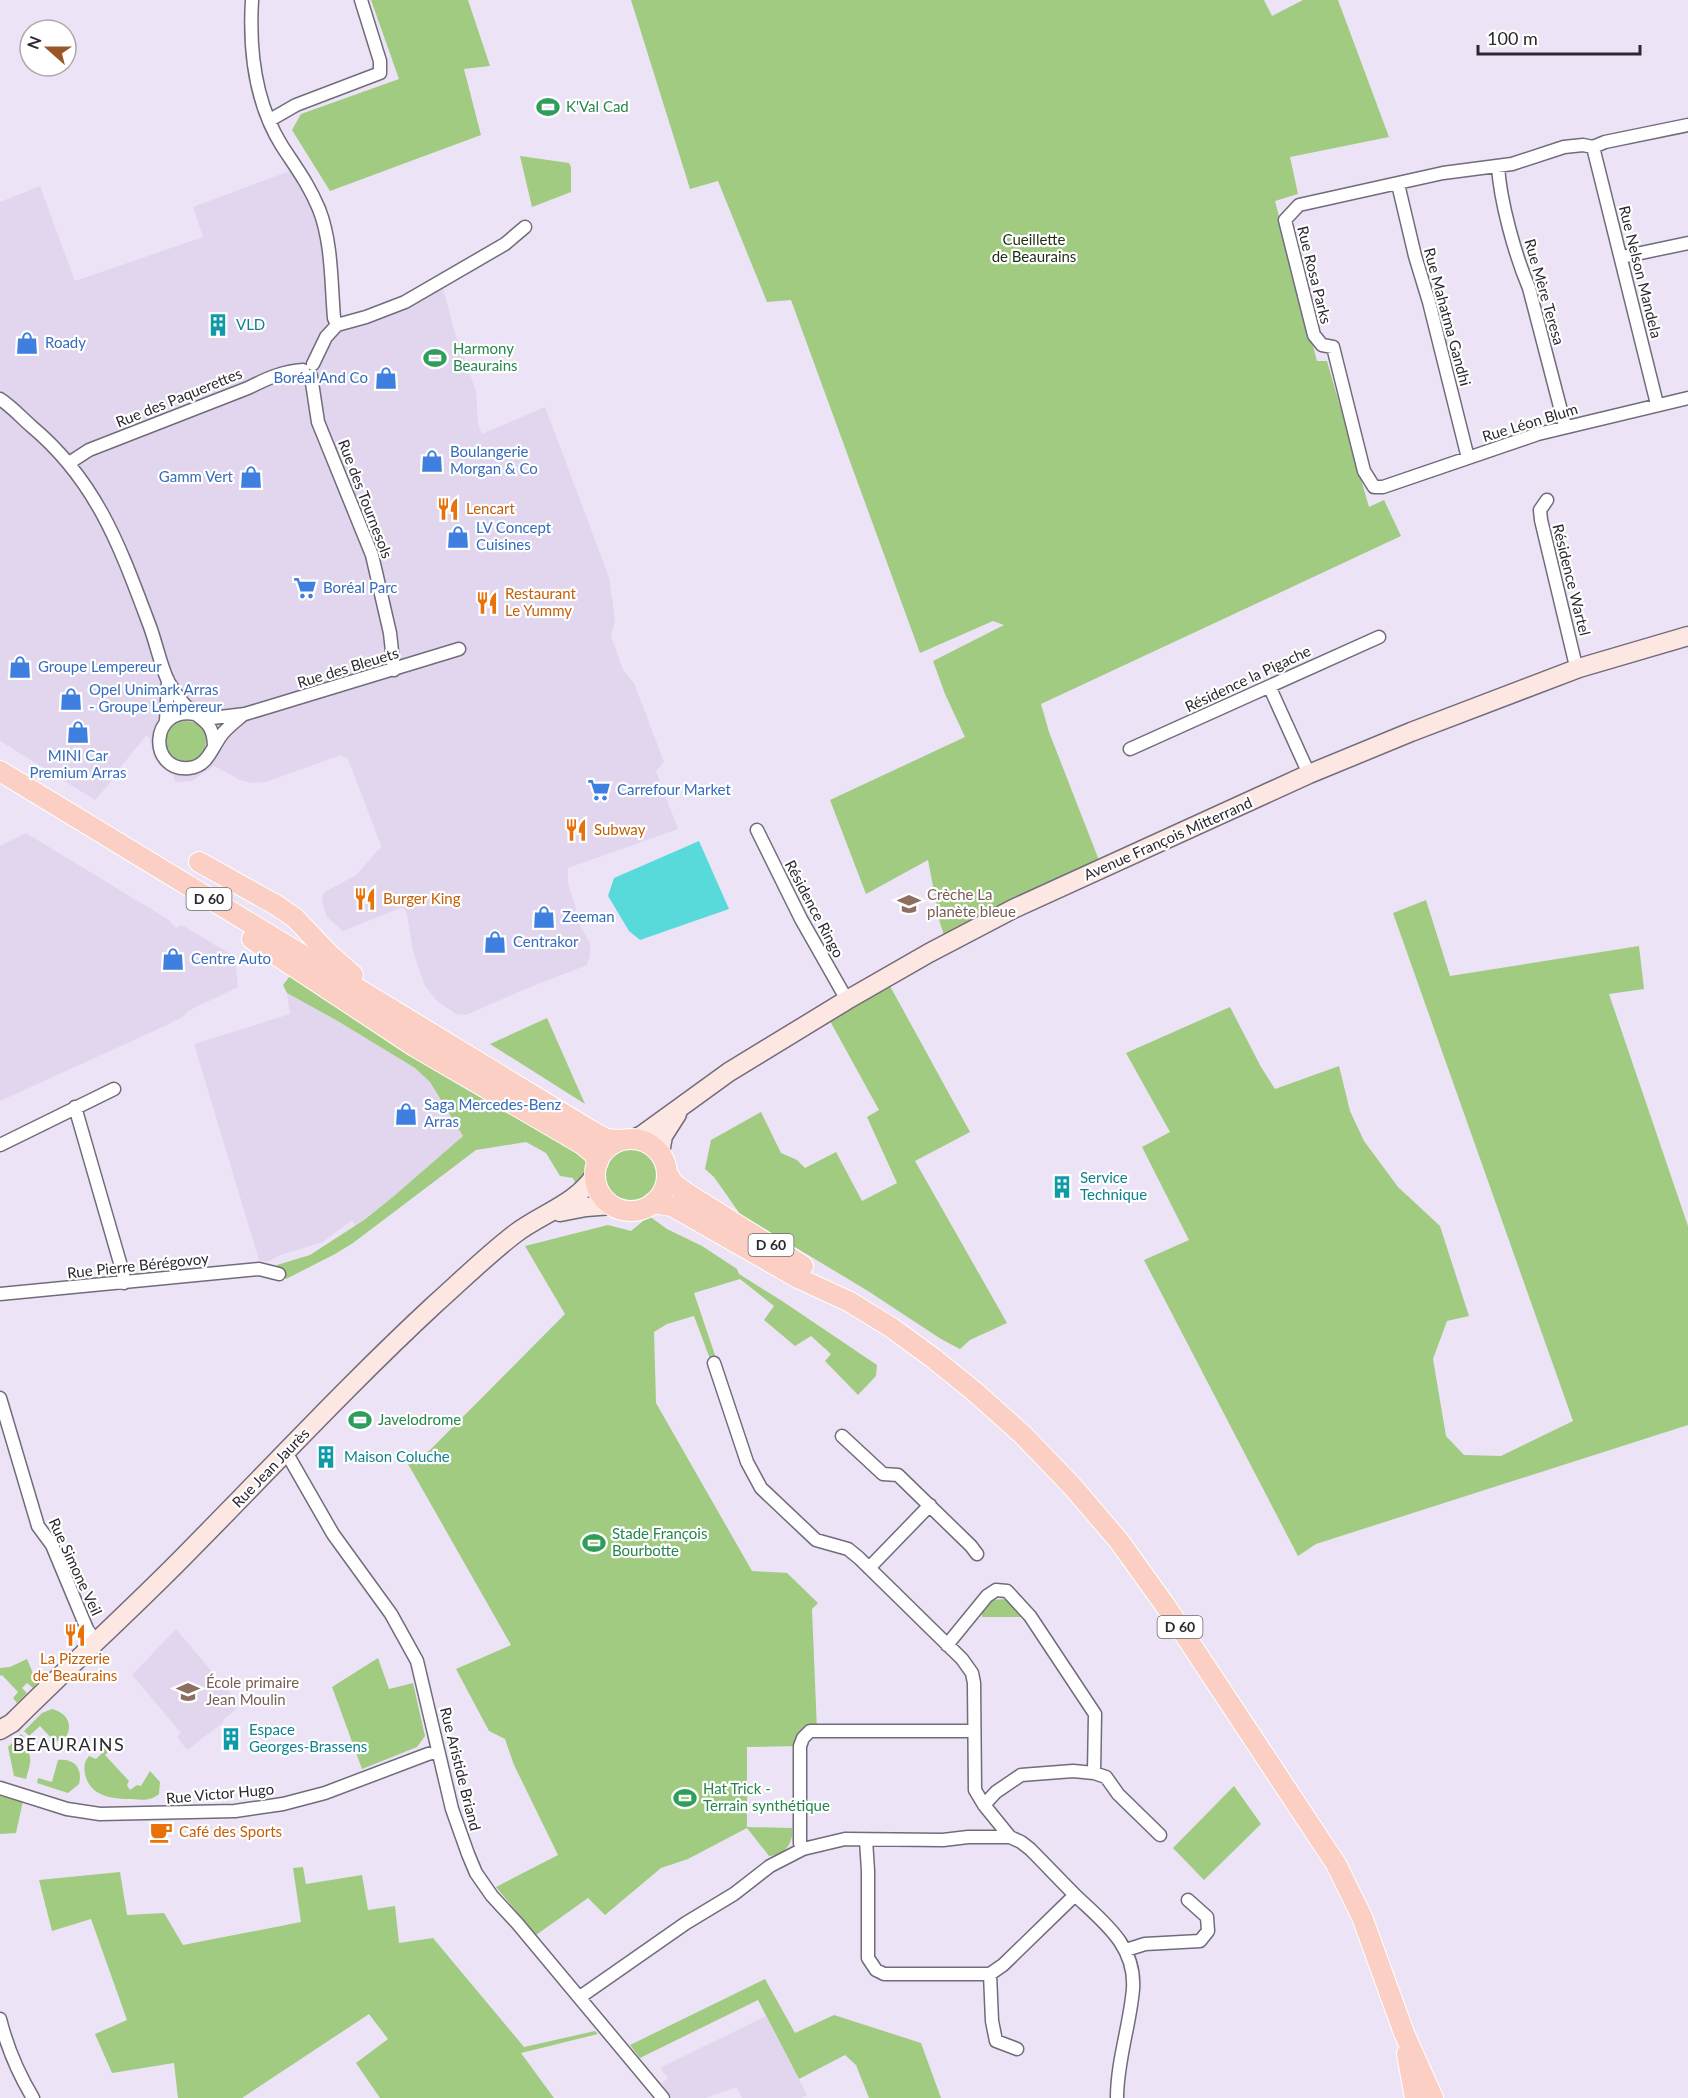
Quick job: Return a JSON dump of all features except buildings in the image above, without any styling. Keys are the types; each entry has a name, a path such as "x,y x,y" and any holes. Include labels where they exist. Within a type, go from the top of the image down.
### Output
{"main road":[{"name":"Avenue François Mitterrand","path":"627,1140 642,1135 729,1072 847,1000 1013,909 1309,774 1474,707 1579,668 1688,636"},
{"name":"D 60","path":"0,771 590,1130 606,1138 627,1140"},
{"name":"D 60","path":"0,782 177,890 414,1046 582,1143 593,1153 596,1168"},
{"path":"199,862 295,918 310,936 350,973 392,1000 420,1026"},
{"path":"660,1153 663,1136 680,1108"},
{"path":"549,1214 612,1205 633,1210 653,1203 663,1189 667,1173 660,1153 651,1145 627,1140 607,1148 596,1168 598,1189 612,1205"},
{"name":"Rue Jean Jaurès","path":"0,1738 6,1727 96,1642 359,1377 516,1233 576,1197 596,1168"},
{"name":"D 60","path":"667,1173 674,1183 688,1194 820,1277 850,1302"},
{"name":"D 60","path":"653,1203 672,1206 798,1278 850,1302 892,1328 998,1412 1072,1486 1119,1541 1167,1608 1335,1864 1362,1917 1404,2033 1433,2098"},
{"name":"D 60","path":"1404,2033 1415,2098"}],"street":[{"path":"252,0 252,46 255,76 261,101 281,144 306,180 320,211 325,230 334,318 337,325"},
{"path":"270,120 296,105 380,73 380,61 361,0"},
{"name":"Rue Rosa Parks","path":"1383,487 1374,487 1364,471 1333,347 1322,345 1314,335 1285,220 1299,205 1443,173 1512,164 1564,147 1583,145 1593,147 1605,142 1688,125"},
{"name":"Rue Nelson Mandela","path":"1593,147 1657,404"},
{"name":"Rue Mère Teresa","path":"1498,166 1500,184 1520,267 1529,288 1565,426"},
{"name":"Rue Mahatma Gandhi","path":"1398,184 1468,458"},
{"path":"309,370 326,337 337,325 405,302 505,244 525,227"},
{"path":"1622,257 1688,243"},
{"name":"Rue des Paquerettes","path":"69,463 89,450 248,388 265,379 293,370 309,370"},
{"name":"Rue des Tournesols","path":"309,370 318,422 372,555 393,648 394,670"},
{"name":"Rue Léon Blum","path":"1383,487 1565,426 1688,398"},
{"path":"0,399 43,436 85,483 113,531 135,583 168,680 185,705 210,726 214,736 214,745"},
{"name":"Résidence Wartel","path":"1546,500 1540,510 1541,520 1575,662 1579,668"},
{"name":"Résidence la Pigache","path":"1130,749 1379,637"},
{"name":"Rue des Bleuets","path":"199,717 245,714 459,649"},
{"path":"168,680 166,721 161,729 159,744 164,757 175,766 188,768 198,766 206,760 228,727 245,714"},
{"path":"1270,688 1309,774"},
{"path":"166,721 180,714 199,717"},
{"name":"Résidence Ringo","path":"757,830 801,919 847,1000"},
{"path":"0,1145 114,1089"},
{"path":"75,1107 123,1273 123,1283"},
{"name":"Rue Pierre Bérégovoy","path":"0,1294 260,1269 279,1274"},
{"path":"714,1363 747,1462 761,1488 816,1540 848,1549 859,1558 962,1659 972,1673 975,1693 975,1790 1010,1837"},
{"name":"Rue Simone Veil","path":"0,1398 38,1526 52,1545 87,1629 96,1642"},
{"path":"842,1436 883,1474 898,1474 972,1546 977,1554"},
{"name":"Rue Aristide Briand","path":"286,1452 333,1534 392,1614 417,1661 454,1818 476,1873 492,1896 580,1997 663,2098"},
{"path":"869,1568 930,1505"},
{"path":"946,1645 987,1596 996,1590 1007,1591 1030,1616 1095,1714 1094,1773"},
{"path":"803,1850 800,1844 800,1746 802,1738 810,1731 974,1731"},
{"name":"Rue Victor Hugo","path":"0,1788 67,1809 100,1814 235,1811 308,1798 437,1752"},
{"path":"984,1805 996,1792 1021,1775 1064,1772 1094,1773 1106,1777 1118,1794 1160,1835"},
{"path":"580,1997 770,1866 803,1850 845,1839 943,1840 1010,1837 1030,1849 1112,1930 1126,1950 1133,1979 1133,1991 1121,2058 1117,2098"},
{"path":"866,1840 868,1958 876,1970 884,1974 990,1974 1075,1895"},
{"path":"1126,1950 1145,1944 1200,1941 1208,1931 1206,1917 1188,1900"},
{"path":"990,1974 992,2021 996,2041 1017,2049"},
{"path":"0,2019 11,2055 33,2098"}],"shaded area":[{"name":"Boréal Parc","path":"298,168 319,211 337,325 415,302 443,288 455,333 476,391 478,424 482,434 545,407 609,577 615,620 611,636 623,670 634,683 664,762 656,771 678,829 568,868 568,883 576,909 573,913 590,943 587,965 466,1015 456,1014 437,1001 425,986 413,951 407,914 403,907 343,931 327,917 322,902 323,893 356,875 382,848 348,759 341,755 266,782 252,783 240,780 214,766 192,781 175,782 173,775 159,765 154,757 147,735 119,769 119,773 95,800 0,741 0,202 40,186 75,281 203,237 193,207"},
{"path":"26,833 169,920 176,928 182,925 235,957 238,987 188,1011 184,1016 167,1025 0,1101 0,846"},
{"path":"699,841 729,909 640,940 629,931 608,896 614,878"},
{"path":"287,993 415,1068 430,1082 463,1136 394,1196 355,1226 352,1220 323,1242 281,1255 267,1262 259,1260 194,1044 290,1014"},
{"name":"École primaire Jean Moulin","path":"176,1629 231,1694 228,1697 237,1708 223,1720 224,1722 187,1750 177,1737 181,1733 132,1675"},
{"path":"766,2016 807,2095 802,2098 742,2098 737,2087 706,2098 672,2098 662,2083 668,2078 660,2068"}],"green space":[{"path":"371,0 468,0 490,66 464,69 481,135 330,191 292,130 301,114 399,79"},
{"name":"Cueillette de Beaurains","path":"631,0 1264,0 1272,16 1303,0 1338,0 1389,137 1290,157 1298,194 1275,201 1317,361 1327,361 1369,507 1384,500 1401,536 1041,704 1049,732 1102,868 947,944 940,923 928,860 866,894 830,800 965,737 933,661 1004,625 993,621 920,653 791,300 767,302 718,181 690,189"},
{"path":"520,156 569,163 571,192 532,207"},
{"path":"186,721 194,722 200,727 205,733 205,749 200,755 194,760 186,761 178,760 172,755 167,749 166,741 167,733 172,727 178,722"},
{"path":"1426,900 1450,976 1639,946 1644,989 1609,994 1688,1226 1688,1425 1316,1544 1298,1556 1144,1260 1189,1240 1142,1147 1170,1132 1126,1053 1230,1007 1275,1089 1339,1066 1350,1111 1364,1141 1398,1187 1440,1226 1469,1316 1447,1321 1433,1359 1446,1436 1464,1455 1501,1456 1573,1421 1393,913"},
{"path":"293,972 584,1153 589,1169 582,1184 578,1189 573,1178 560,1176 546,1153 526,1142 476,1150 353,1243 286,1279 279,1274 277,1265 310,1255 364,1220 463,1136 430,1082 415,1068 287,993 283,985"},
{"path":"890,986 970,1132 915,1161 1007,1323 970,1340 960,1349 740,1214 714,1177 705,1169 711,1140 761,1112 781,1153 797,1160 805,1168 836,1152 862,1201 897,1183 867,1117 879,1110 830,1021"},
{"path":"547,1018 585,1104 490,1044"},
{"path":"632,1146 648,1151 656,1159 661,1175 656,1191 648,1199 632,1204 616,1199 608,1191 603,1175 608,1159 616,1151"},
{"name":"Stade François Bourbotte","path":"649,1216 667,1229 702,1246 737,1269 739,1274 877,1365 876,1376 858,1395 825,1361 831,1354 811,1336 795,1346 764,1320 774,1306 740,1279 694,1293 716,1358 710,1359 694,1316 667,1324 654,1332 656,1403 752,1571 787,1573 818,1603 812,1609 817,1731 800,1746 747,1747 747,1827 792,1828 790,1843 780,1854 769,1856 747,1828 688,1859 661,1868 605,1915 588,1898 536,1935 496,1887 558,1855 514,1765 505,1739 489,1731 456,1669 511,1645 408,1464 430,1450 565,1314 525,1246 608,1225 631,1231"},
{"path":"1007,1599 1023,1617 982,1617 981,1609 990,1600"},
{"path":"378,1658 389,1689 413,1683 425,1736 417,1747 362,1769 332,1687"},
{"path":"27,1659 37,1683 33,1688 27,1683 22,1688 27,1693 17,1703 13,1698 18,1692 2,1675 0,1676 0,1668 10,1667"},
{"path":"52,1709 64,1715 69,1723 66,1737 55,1742 40,1726 29,1736 24,1731 42,1713"},
{"path":"21,1734 24,1737 21,1741 30,1755 26,1779 14,1776 8,1747"},
{"path":"103,1744 108,1752 105,1755 129,1781 127,1785 130,1790 137,1785 141,1786 150,1771 160,1782 159,1794 146,1800 117,1798 103,1795 92,1788 85,1774 86,1760 89,1756 96,1759 102,1753 100,1747"},
{"path":"58,1760 73,1762 80,1773 79,1784 68,1793 37,1783 38,1778 52,1782"},
{"path":"1234,1786 1261,1824 1204,1880 1173,1848"},
{"path":"0,1796 23,1801 16,1833 0,1834"},
{"path":"303,1867 306,1884 362,1875 368,1910 395,1906 399,1943 433,1938 524,2047 595,2031 598,2034 521,2053 554,2098 380,2098 356,2063 388,2039 369,2014 242,2098 178,2098 174,2063 112,2073 95,2034 127,2020 91,1919 52,1931 39,1880 120,1872 127,1915 164,1913 183,1945 301,1922 293,1868"},
{"path":"765,1979 795,2033 834,2015 921,2043 941,2098 869,2098 856,2065 845,2055 799,2079 758,2000 640,2058 630,2045"}],"place":[{"name":"K'Val Cad","path":"548,107"},
{"name":"VLD","path":"218,325"},
{"name":"Roady","path":"27,343"},
{"name":"Harmony Beaurains","path":"435,358"},
{"name":"Boréal And Co","path":"386,378"},
{"name":"Boulangerie Morgan & Co","path":"432,461"},
{"name":"Gamm Vert","path":"251,477"},
{"name":"Lencart","path":"448,509"},
{"name":"LV Concept Cuisines","path":"458,537"},
{"name":"Boréal Parc","path":"305,588"},
{"name":"Restaurant Le Yummy","path":"487,603"},
{"name":"Groupe Lempereur","path":"20,667"},
{"name":"Opel Unimark Arras - Groupe Lempereur","path":"71,699"},
{"name":"MINI Car Premium Arras","path":"78,732"},
{"name":"Carrefour Market","path":"599,790"},
{"name":"Subway","path":"576,830"},
{"name":"Burger King","path":"365,899"},
{"name":"Crèche La planète bleue","path":"909,904"},
{"name":"Zeeman","path":"544,917"},
{"name":"Centrakor","path":"495,942"},
{"name":"Centre Auto","path":"173,959"},
{"name":"Saga Mercedes-Benz Arras","path":"406,1114"},
{"name":"Service Technique","path":"1062,1187"},
{"name":"Javelodrome","path":"360,1420"},
{"name":"Maison Coluche","path":"326,1457"},
{"name":"Stade François Bourbotte","path":"594,1543"},
{"name":"La Pizzerie de Beaurains","path":"75,1635"},
{"name":"École primaire Jean Moulin","path":"188,1692"},
{"name":"Espace Georges-Brassens","path":"231,1739"},
{"name":"Hat Trick - Terrain synthétique","path":"685,1798"},
{"name":"Café des Sports","path":"161,1832"}],"district":[{"name":"BEAURAINS","path":"69,1745"}]}
